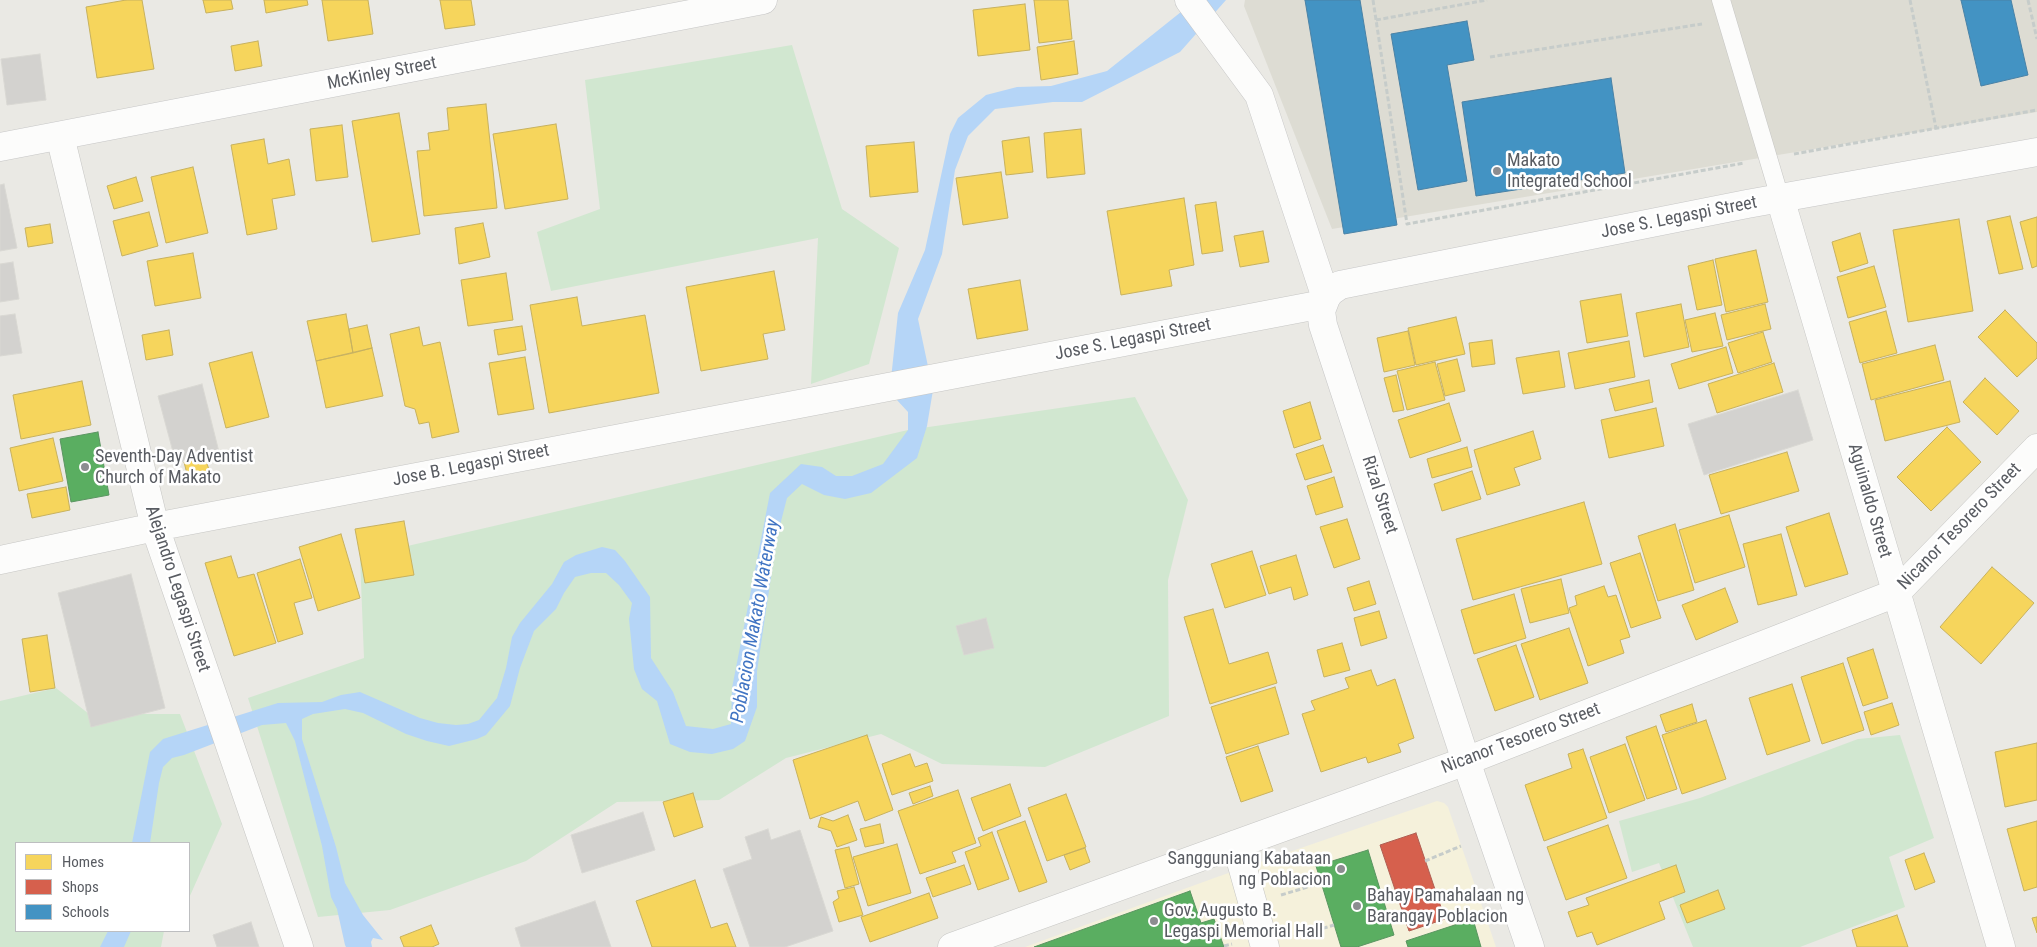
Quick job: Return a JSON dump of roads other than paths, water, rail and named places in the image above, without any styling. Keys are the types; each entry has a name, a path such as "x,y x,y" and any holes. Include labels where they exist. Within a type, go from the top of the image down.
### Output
{"street":[{"name":"McKinley Street","path":"0,147 763,0"},
{"name":"Rizal Street","path":"1189,0 1259,95 1324,301 1321,314 1323,325 1466,761 1530,947"},
{"name":"Alejandro Legaspi Street","path":"60,136 155,527 299,947"},
{"name":"Jose S. Legaspi Street","path":"943,376 1324,301 1330,292 1340,285 1780,198 2037,152"},
{"name":"Aguinaldo Street","path":"1780,198 2001,947"},
{"name":"Jose B. Legaspi Street","path":"0,560 155,527 943,376"},
{"name":"Nicanor Tesorero Street","path":"952,947 1466,761 1896,593 2037,448"},
{"path":"1236,844 1264,946"}],"lane":[{"path":"1721,0 1780,198"}],"water":[{"name":"Poblacion Makato Waterway","path":"1196,0 1226,0 1180,52 1082,102 1053,102 995,109 968,136 955,170 942,254 918,319 933,390 927,426 917,458 871,493 845,499 824,495 802,484 787,498 777,537 757,671 757,707 745,741 733,749 712,754 690,752 670,744 657,701 642,689 634,669 629,619 632,603 619,585 606,573 591,573 575,577 556,609 534,631 520,668 510,706 486,735 449,746 406,734 363,713 345,709 313,714 302,719 302,739 336,847 345,883 363,915 383,940 373,938 371,942 372,947 346,947 345,945 337,909 331,897 322,846 295,741 286,723 262,725 172,758 163,767 150,842 132,842 150,752 163,739 278,703 322,702 341,695 360,692 420,718 438,723 456,725 468,724 479,720 497,698 506,668 512,637 520,623 552,584 564,562 576,555 602,547 615,550 650,597 651,658 673,692 686,726 713,729 731,724 732,688 770,493 801,464 822,467 836,476 852,476 883,464 908,430 908,412 896,399 891,379 898,313 925,250 950,134 958,118 986,95 1017,87 1051,86 1107,71"},
{"path":"108,932 131,932 124,947 100,947"}],"place":[{"name":"Makato Integrated School","path":"1497,171"},
{"name":"Seventh-Day Adventist Church of Makato","path":"85,467"},
{"name":"Sangguniang Kabataan ng Poblacion","path":"1341,869"},
{"name":"Bahay Pamahalaan ng Barangay Poblacion","path":"1357,906"},
{"name":"Gov. Augusto B. Legaspi Memorial Hall","path":"1154,921"}]}
